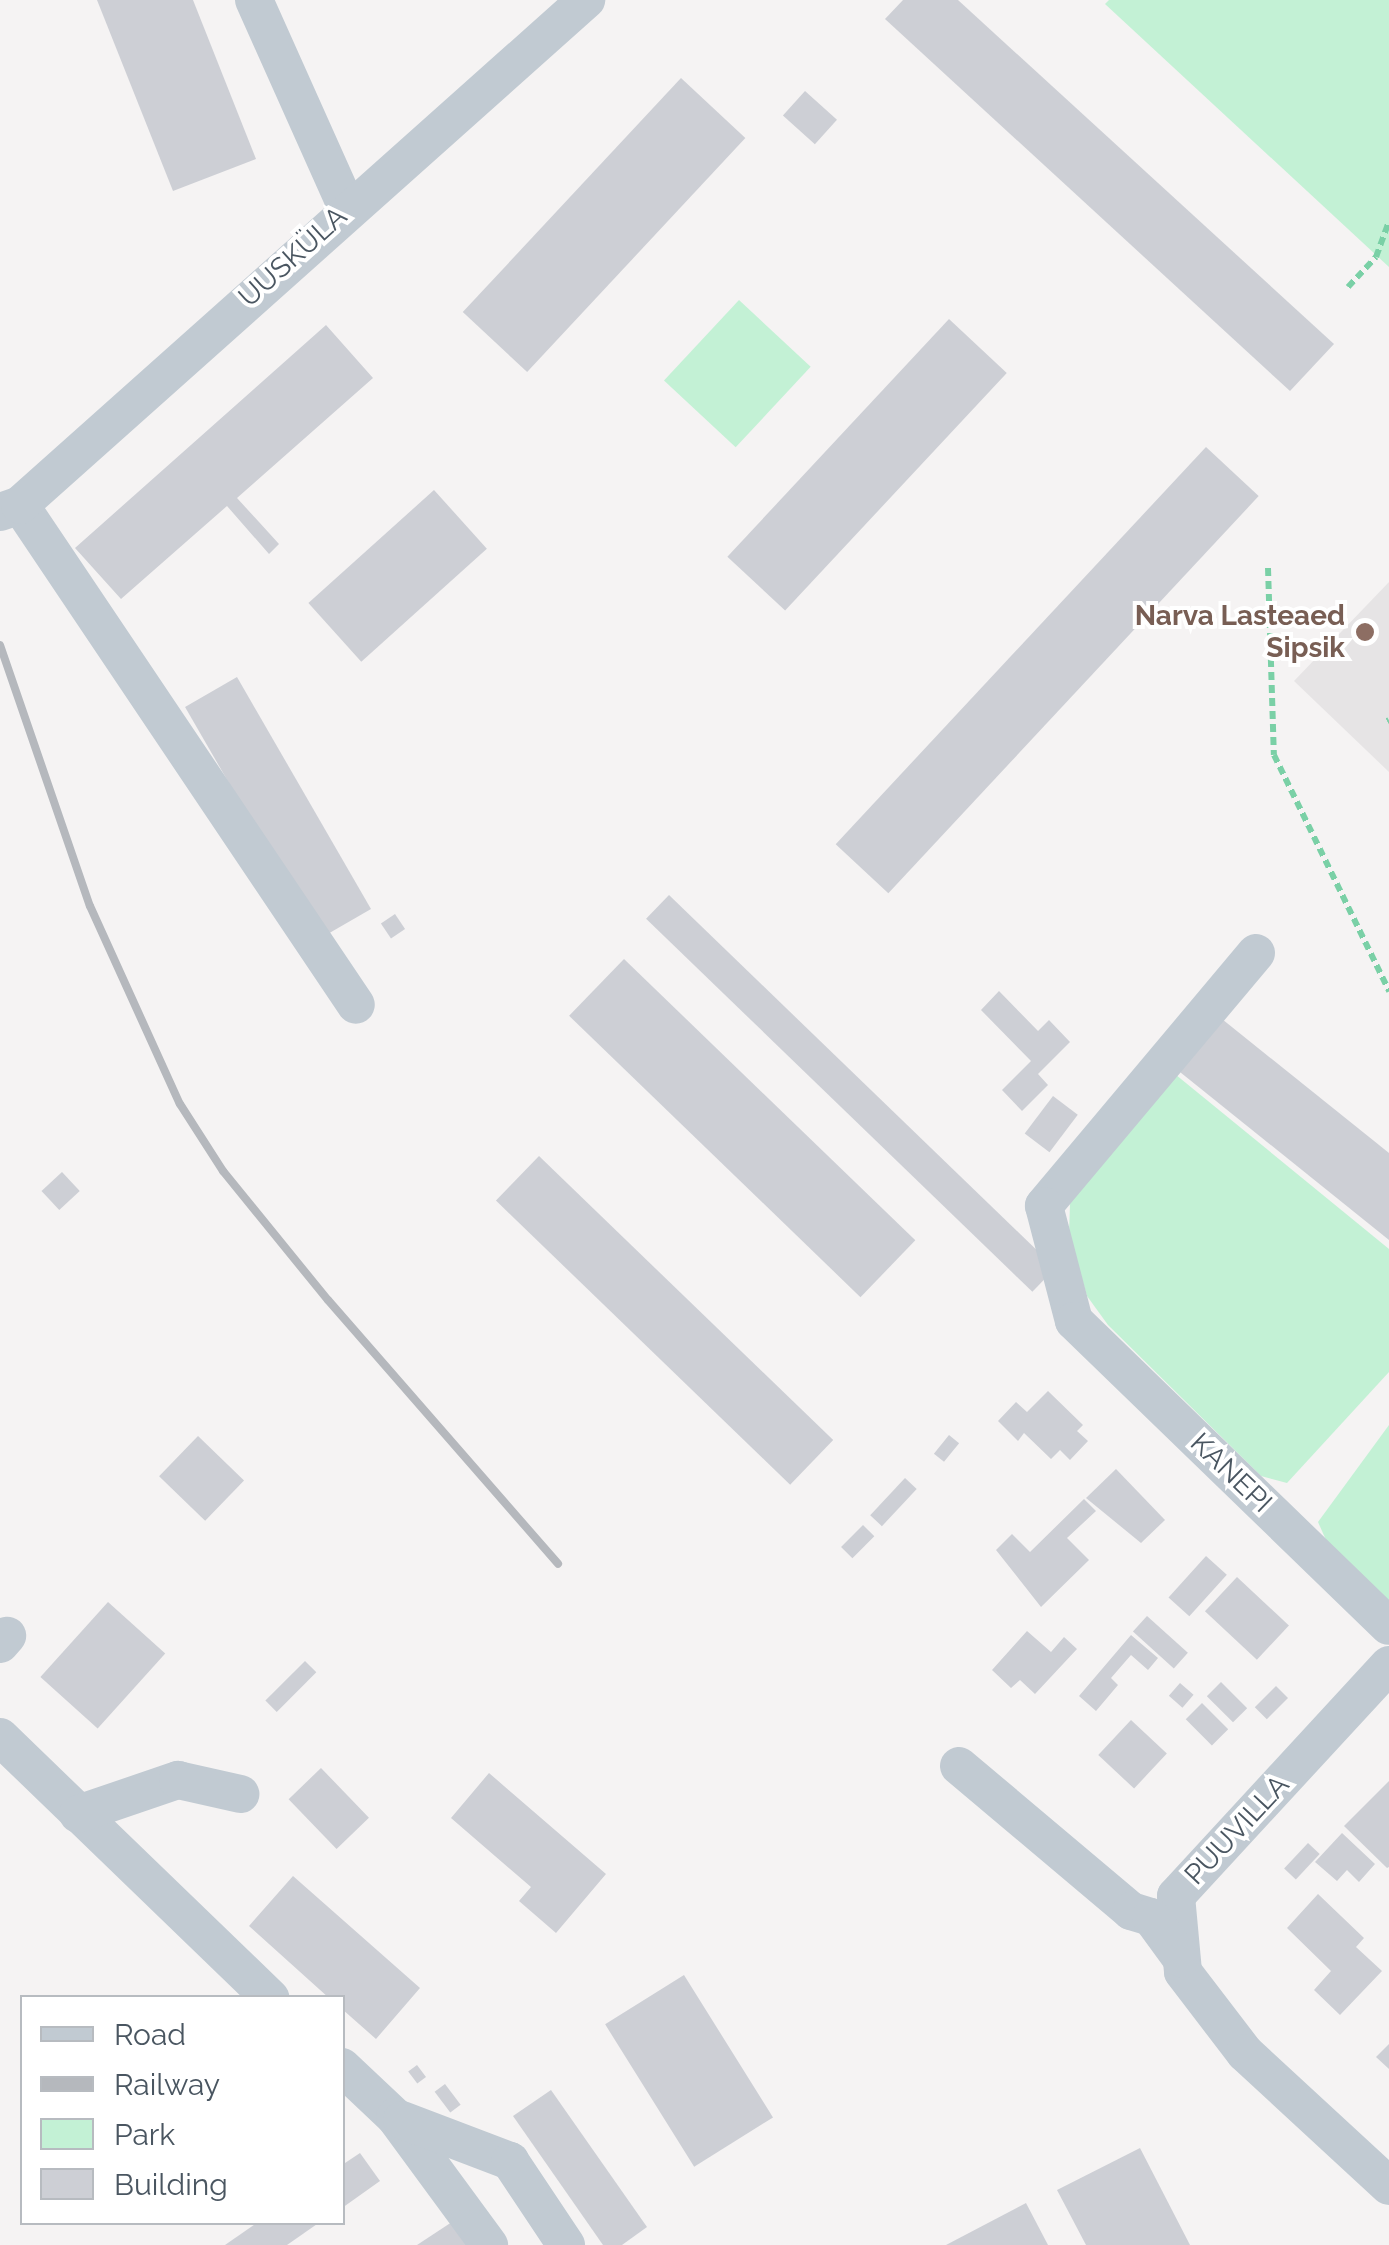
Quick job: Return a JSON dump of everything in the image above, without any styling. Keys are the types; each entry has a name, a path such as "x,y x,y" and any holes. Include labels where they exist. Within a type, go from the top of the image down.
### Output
{"street":[{"path":"254,0 347,208"},
{"name":"UUSKÜLA","path":"10,508 586,0"},
{"path":"10,508 356,1005"},
{"name":"KANEPI","path":"1256,954 1044,1206 1074,1321 1389,1626"},
{"name":"PUUVILLA","path":"1389,1664 1176,1896 1183,1972 1244,2053 1389,2186"},
{"path":"0,1737 267,1995"},
{"path":"959,1766 1132,1911 1151,1917 1182,1960"},
{"path":"78,1814 178,1780 240,1794"},
{"path":"345,2070 395,2117 489,2245"},
{"path":"395,2117 510,2161 566,2245"}],"path":[{"path":"1348,288 1376,257 1389,221"},
{"path":"1268,568 1274,755 1389,991"}],"shaded area":[{"name":"Narva Lasteaed Sipsik","path":"1389,582 1389,772 1294,681"}],"green space":[{"path":"1109,0 1389,0 1389,267 1105,4"},
{"path":"739,300 811,367 736,447 664,380"},
{"path":"1170,1070 1389,1249 1389,1372 1287,1483 1261,1476 1108,1325 1087,1296 1069,1235 1070,1203"},
{"path":"1389,1425 1389,1602 1326,1540 1318,1522"}],"building":[{"path":"97,0 193,0 256,159 173,191"},
{"path":"903,0 958,0 1334,344 1290,391 885,19"},
{"path":"681,78 745,138 527,372 463,312"},
{"path":"805,91 837,120 815,144 783,116"},
{"path":"949,319 1007,373 785,611 727,557"},
{"path":"326,325 373,378 237,498 279,544 269,554 227,506 121,599 75,548"},
{"path":"1206,447 1259,496 888,893 836,844"},
{"path":"434,490 487,549 361,662 308,603"},
{"path":"237,677 371,909 319,939 185,707"},
{"path":"669,895 1055,1268 1032,1292 646,919"},
{"path":"395,914 405,929 391,938 381,924"},
{"path":"624,959 915,1240 860,1297 569,1016"},
{"path":"999,991 1038,1031 1049,1020 1070,1042 1038,1074 1048,1085 1022,1111 1002,1090 1031,1061 981,1010"},
{"path":"1217,1015 1389,1153 1389,1240 1175,1068"},
{"path":"1053,1096 1078,1115 1049,1152 1025,1134"},
{"path":"539,1156 833,1440 790,1485 496,1201"},
{"path":"62,1172 80,1191 59,1210 42,1191"},
{"path":"1048,1391 1083,1425 1077,1431 1088,1441 1070,1460 1060,1450 1051,1459 1024,1433 1018,1441 998,1421 1016,1402 1027,1412"},
{"path":"949,1435 959,1443 944,1462 934,1454"},
{"path":"198,1436 244,1480 205,1521 159,1476"},
{"path":"1116,1469 1165,1520 1141,1543 1086,1498"},
{"path":"905,1478 917,1489 882,1526 870,1515"},
{"path":"1084,1499 1096,1511 1067,1538 1089,1560 1041,1607 996,1550 1012,1534 1030,1552"},
{"path":"863,1525 874,1536 852,1558 841,1547"},
{"path":"1206,1556 1227,1575 1189,1616 1169,1598"},
{"path":"1237,1577 1289,1625 1257,1660 1205,1611"},
{"path":"108,1602 165,1654 98,1729 40,1677"},
{"path":"1147,1616 1188,1653 1174,1668 1133,1632"},
{"path":"1027,1631 1051,1652 1064,1637 1077,1649 1035,1694 1020,1680 1011,1688 992,1670"},
{"path":"1131,1635 1158,1658 1148,1670 1131,1655 1111,1678 1118,1685 1096,1711 1079,1696"},
{"path":"305,1661 316,1672 277,1712 265,1701"},
{"path":"1221,1682 1247,1708 1233,1722 1207,1696"},
{"path":"1180,1683 1194,1695 1182,1708 1169,1696"},
{"path":"1276,1686 1288,1698 1267,1719 1255,1707"},
{"path":"1202,1703 1228,1729 1212,1745 1186,1719"},
{"path":"1131,1720 1167,1753 1134,1789 1098,1755"},
{"path":"321,1768 369,1818 337,1849 289,1799"},
{"path":"489,1773 606,1874 556,1933 519,1901 531,1887 451,1818"},
{"path":"1389,1781 1389,1867 1387,1868 1344,1826"},
{"path":"1342,1833 1375,1864 1359,1882 1347,1870 1337,1881 1315,1862"},
{"path":"1308,1843 1320,1854 1296,1880 1284,1869"},
{"path":"293,1876 420,1988 376,2039 345,2012 345,1995 326,1995 249,1926"},
{"path":"1318,1894 1364,1938 1356,1947 1382,1971 1340,2015 1314,1990 1331,1971 1287,1928"},
{"path":"684,1975 773,2117 694,2167 605,2024"},
{"path":"1389,2044 1389,2069 1376,2057"},
{"path":"417,2065 426,2077 417,2084 408,2072"},
{"path":"445,2084 461,2105 450,2113 435,2092"},
{"path":"551,2090 647,2227 622,2245 603,2245 513,2116"},
{"path":"1140,2148 1190,2245 1086,2245 1057,2190"},
{"path":"360,2153 380,2181 345,2206 345,2163"},
{"path":"1026,2203 1048,2245 946,2245"},
{"path":"458,2218 476,2245 417,2245"},
{"path":"254,2225 316,2225 287,2245 225,2245"}],"railway":[{"path":"0,645 90,906 180,1104 223,1171 328,1300 558,1564"}],"place":[{"name":"Narva Lasteaed Sipsik","path":"1365,632"}]}
